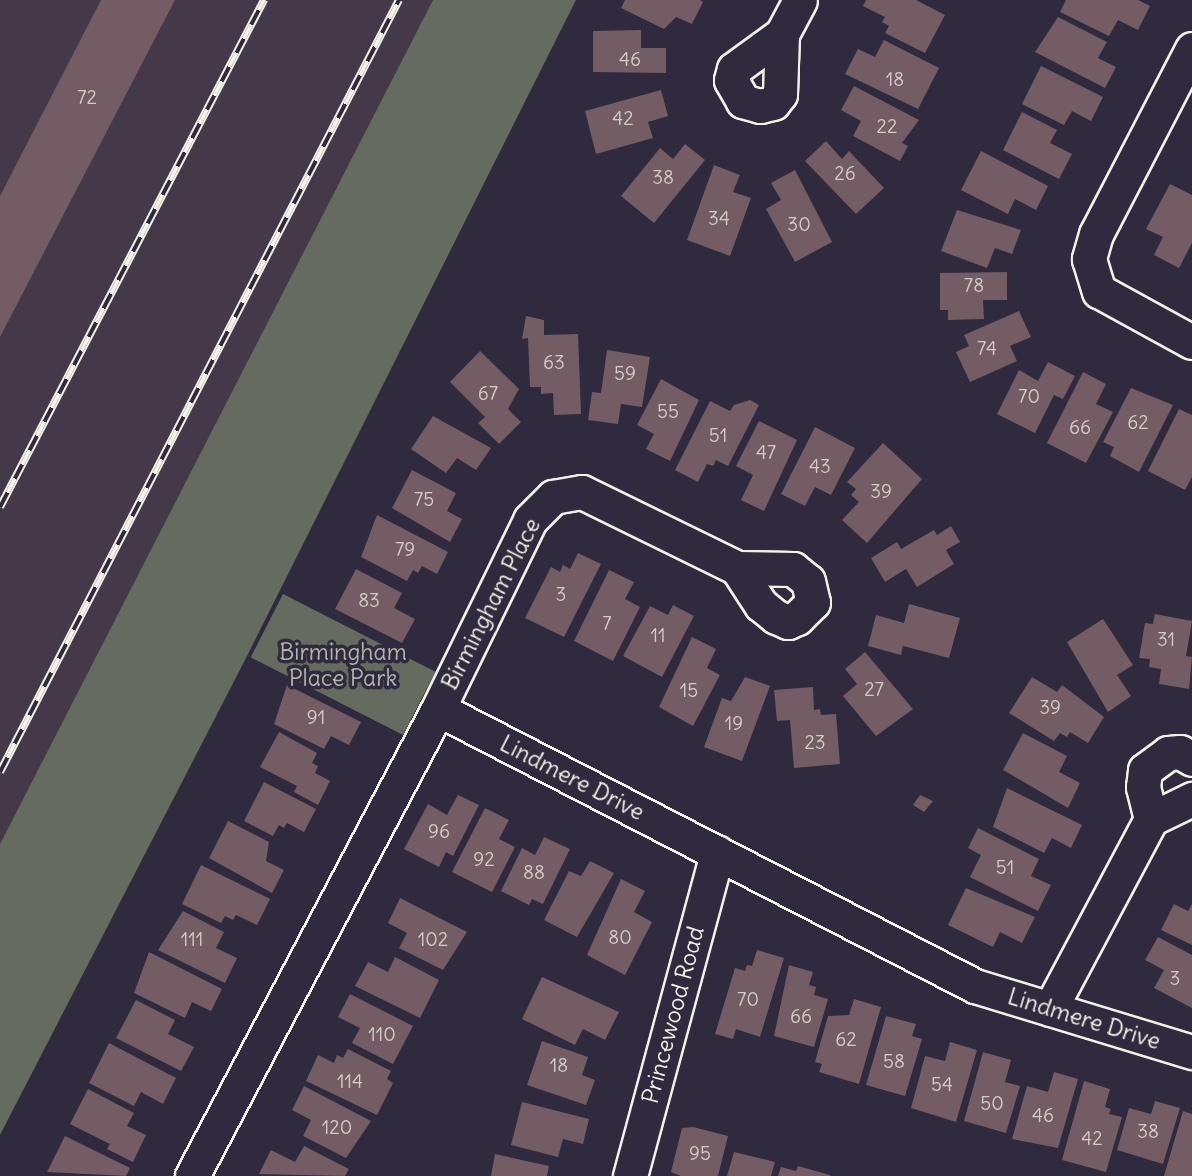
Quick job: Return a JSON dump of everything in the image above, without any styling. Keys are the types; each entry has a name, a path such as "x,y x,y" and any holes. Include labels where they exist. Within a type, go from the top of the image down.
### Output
{"street":[{"path":"782,33 800,0"},
{"path":"1192,49 1096,234 1089,259 1099,291 1192,342"},
{"name":"Birmingham Place","path":"438,709 530,520 553,497 582,492 737,568"},
{"path":"192,1176 438,709"},
{"name":"Lindmere Drive","path":"438,709 975,986 1192,1052"},
{"path":"1151,819 1143,787 1145,770 1168,753 1180,752 1192,759"},
{"path":"1051,1009 1151,819 1192,799"},
{"name":"Princewood Road","path":"630,1176 716,853"}],"shaded area":[{"path":"0,0 433,0 0,844"}],"green space":[{"path":"433,0 576,0 246,658 0,1135 0,844"},
{"name":"Birmingham Place Park","path":"283,594 435,672 403,735 251,657"}],"building":[{"path":"101,0 175,0 0,337 0,196"},
{"path":"625,0 703,2 692,24 676,17 664,29 621,8"},
{"path":"866,0 916,0 945,15 925,53 885,33 889,26 882,22 885,17 863,6"},
{"path":"1066,0 1138,0 1150,6 1138,30 1118,20 1109,36 1060,12"},
{"path":"1058,17 1107,42 1098,58 1116,67 1105,88 1035,52"},
{"path":"641,30 641,48 666,48 666,73 593,72 593,31"},
{"path":"884,40 939,68 918,109 845,74 858,49 875,57"},
{"path":"1041,66 1103,97 1091,121 1072,111 1064,125 1022,104"},
{"path":"854,86 919,120 902,143 908,146 900,161 853,136 861,121 841,110"},
{"path":"661,90 668,116 648,122 653,138 596,154 585,111"},
{"path":"1022,112 1057,130 1050,143 1072,154 1059,179 1003,150"},
{"path":"826,141 842,159 849,151 884,188 856,214 805,161"},
{"path":"685,144 705,160 654,223 621,196 660,148 673,159"},
{"path":"981,151 1048,186 1036,210 1015,199 1008,214 961,190"},
{"path":"714,165 740,175 733,192 751,198 730,256 687,240"},
{"path":"795,170 832,242 795,262 766,209 781,200 771,183"},
{"path":"1170,184 1192,195 1192,243 1179,268 1154,255 1163,237 1146,229"},
{"path":"957,210 1021,230 1012,254 995,248 987,268 941,251"},
{"path":"1007,272 1007,300 983,300 984,319 948,320 948,310 940,310 940,273"},
{"path":"1019,311 1031,337 1010,346 1017,361 970,382 956,352 969,346 964,335"},
{"path":"526,316 544,320 544,335 578,334 581,414 554,415 553,393 541,394 541,387 530,387 528,338 522,339"},
{"path":"607,350 650,357 642,407 621,404 618,424 588,420 592,392 601,393"},
{"path":"480,351 519,389 508,409 521,422 499,444 478,423 485,417 450,382"},
{"path":"1048,362 1075,376 1063,399 1054,395 1035,433 997,414 1019,370 1038,381"},
{"path":"1083,372 1106,384 1096,404 1113,412 1086,463 1047,443"},
{"path":"661,379 699,400 670,461 646,449 654,434 637,425"},
{"path":"1131,388 1173,405 1139,472 1110,456 1114,447 1103,442"},
{"path":"750,400 759,405 728,466 716,460 713,466 707,464 698,482 675,470 710,401 730,411 734,405"},
{"path":"1179,409 1192,415 1192,477 1185,490 1148,471"},
{"path":"433,416 491,448 476,470 457,458 446,473 411,449"},
{"path":"759,421 797,440 764,511 741,500 753,475 736,466"},
{"path":"815,427 855,448 831,495 815,487 805,506 781,494"},
{"path":"883,443 922,479 867,543 842,520 859,502 851,495 856,489 847,482"},
{"path":"412,470 456,493 447,511 462,519 450,542 392,508"},
{"path":"377,515 448,552 437,574 422,566 418,573 413,570 407,581 361,557"},
{"path":"951,526 960,542 946,550 954,564 917,587 906,569 885,582 871,558 897,542 901,549 934,530 937,535"},
{"path":"578,553 601,564 564,637 525,618 551,567 560,572 563,565 570,569"},
{"path":"356,569 402,593 394,608 415,619 402,643 335,609"},
{"path":"609,570 634,582 625,599 640,607 613,661 574,641"},
{"path":"909,604 960,618 949,658 903,646 901,655 868,646 876,615 904,623"},
{"path":"673,605 694,616 662,677 623,656 650,606 668,615"},
{"path":"1155,614 1192,621 1186,656 1192,657 1189,689 1159,684 1161,669 1149,667 1150,659 1139,658 1145,623 1153,624"},
{"path":"1103,619 1133,665 1117,675 1131,696 1108,712 1067,642"},
{"path":"692,637 716,649 707,668 720,675 693,726 659,707"},
{"path":"865,652 913,709 876,736 843,696 857,684 845,669"},
{"path":"745,677 770,686 742,761 704,747 722,698 731,701"},
{"path":"1032,677 1057,692 1062,685 1104,717 1088,743 1070,732 1067,737 1060,733 1054,741 1009,713"},
{"path":"287,685 361,722 349,745 331,736 324,749 274,724"},
{"path":"813,687 814,710 820,709 821,715 836,714 840,764 794,768 790,720 777,721 774,690"},
{"path":"279,732 317,753 312,763 318,766 315,773 330,781 318,805 294,792 297,786 260,767"},
{"path":"1023,733 1067,756 1059,772 1080,783 1068,808 1003,770"},
{"path":"264,782 316,809 304,832 287,823 284,828 279,825 273,836 244,821"},
{"path":"1007,788 1082,825 1071,848 1052,838 1044,853 993,827"},
{"path":"458,795 479,805 453,856 446,852 439,867 404,849 428,804 447,815"},
{"path":"920,795 933,801 924,812 913,805"},
{"path":"485,808 509,820 499,839 515,847 492,892 452,872"},
{"path":"228,821 269,842 266,861 284,870 272,893 209,858"},
{"path":"978,828 1039,859 1031,876 1051,885 1038,911 970,877 981,855 968,848"},
{"path":"544,837 570,849 543,904 532,899 529,905 501,891 522,848 535,855"},
{"path":"590,861 614,873 577,937 544,920 569,871 581,876"},
{"path":"201,865 270,899 257,925 236,915 233,920 225,916 221,923 182,904"},
{"path":"621,879 645,891 634,912 652,922 625,975 587,955"},
{"path":"966,888 1035,917 1022,943 1000,932 993,947 948,925"},
{"path":"400,898 467,932 443,970 399,948 407,933 388,923"},
{"path":"1174,904 1188,911 1192,904 1192,945 1161,930"},
{"path":"183,911 224,932 216,948 237,958 225,983 158,950"},
{"path":"1158,937 1192,955 1192,1008 1154,988 1164,970 1145,960"},
{"path":"757,950 784,958 760,1037 736,1029 733,1039 715,1034 735,968 745,971 747,965 752,966"},
{"path":"149,952 222,989 211,1011 192,1002 185,1018 134,993"},
{"path":"395,957 439,980 420,1018 355,986 368,962 388,972"},
{"path":"789,965 813,972 809,985 816,987 814,995 828,999 814,1047 774,1036"},
{"path":"542,977 619,1012 605,1040 583,1029 575,1045 522,1019"},
{"path":"350,994 413,1026 393,1064 352,1043 360,1028 338,1017"},
{"path":"854,999 881,1007 859,1084 819,1072 822,1064 815,1062 828,1016 849,1015"},
{"path":"136,1000 175,1020 168,1034 194,1047 181,1071 116,1038"},
{"path":"886,1016 916,1024 912,1036 922,1039 905,1096 866,1085"},
{"path":"542,1041 588,1057 582,1075 595,1080 586,1105 527,1085"},
{"path":"950,1042 977,1050 956,1122 911,1108 925,1056 945,1061"},
{"path":"109,1043 176,1078 163,1104 141,1092 134,1106 89,1083"},
{"path":"348,1049 391,1071 387,1079 393,1083 377,1115 306,1081 318,1055 334,1063 337,1055 343,1058"},
{"path":"983,1052 1011,1060 1005,1082 1020,1086 1006,1133 964,1121"},
{"path":"1054,1072 1078,1079 1058,1148 1012,1139 1027,1086 1048,1092"},
{"path":"1084,1081 1110,1089 1105,1107 1111,1109 1109,1114 1122,1117 1106,1172 1062,1160"},
{"path":"304,1086 371,1121 346,1158 303,1136 311,1120 292,1110"},
{"path":"88,1089 134,1113 127,1126 146,1135 133,1162 107,1149 110,1144 70,1124"},
{"path":"1155,1101 1180,1108 1163,1164 1117,1150 1129,1108 1151,1114"},
{"path":"522,1102 589,1119 583,1144 563,1139 558,1157 511,1145"},
{"path":"1183,1111 1192,1114 1192,1176 1164,1176"},
{"path":"693,1127 728,1136 718,1176 681,1176 671,1172 682,1128"},
{"path":"65,1136 130,1168 126,1176 47,1172"},
{"path":"304,1146 349,1169 345,1176 259,1174 271,1150 295,1162"},
{"path":"734,1152 775,1162 771,1176 727,1176"},
{"path":"495,1154 549,1166 547,1176 491,1176"},
{"path":"798,1166 830,1176 778,1176 781,1167 796,1171"}],"railway":[{"path":"0,507 264,0"},
{"path":"0,772 399,0"}]}
